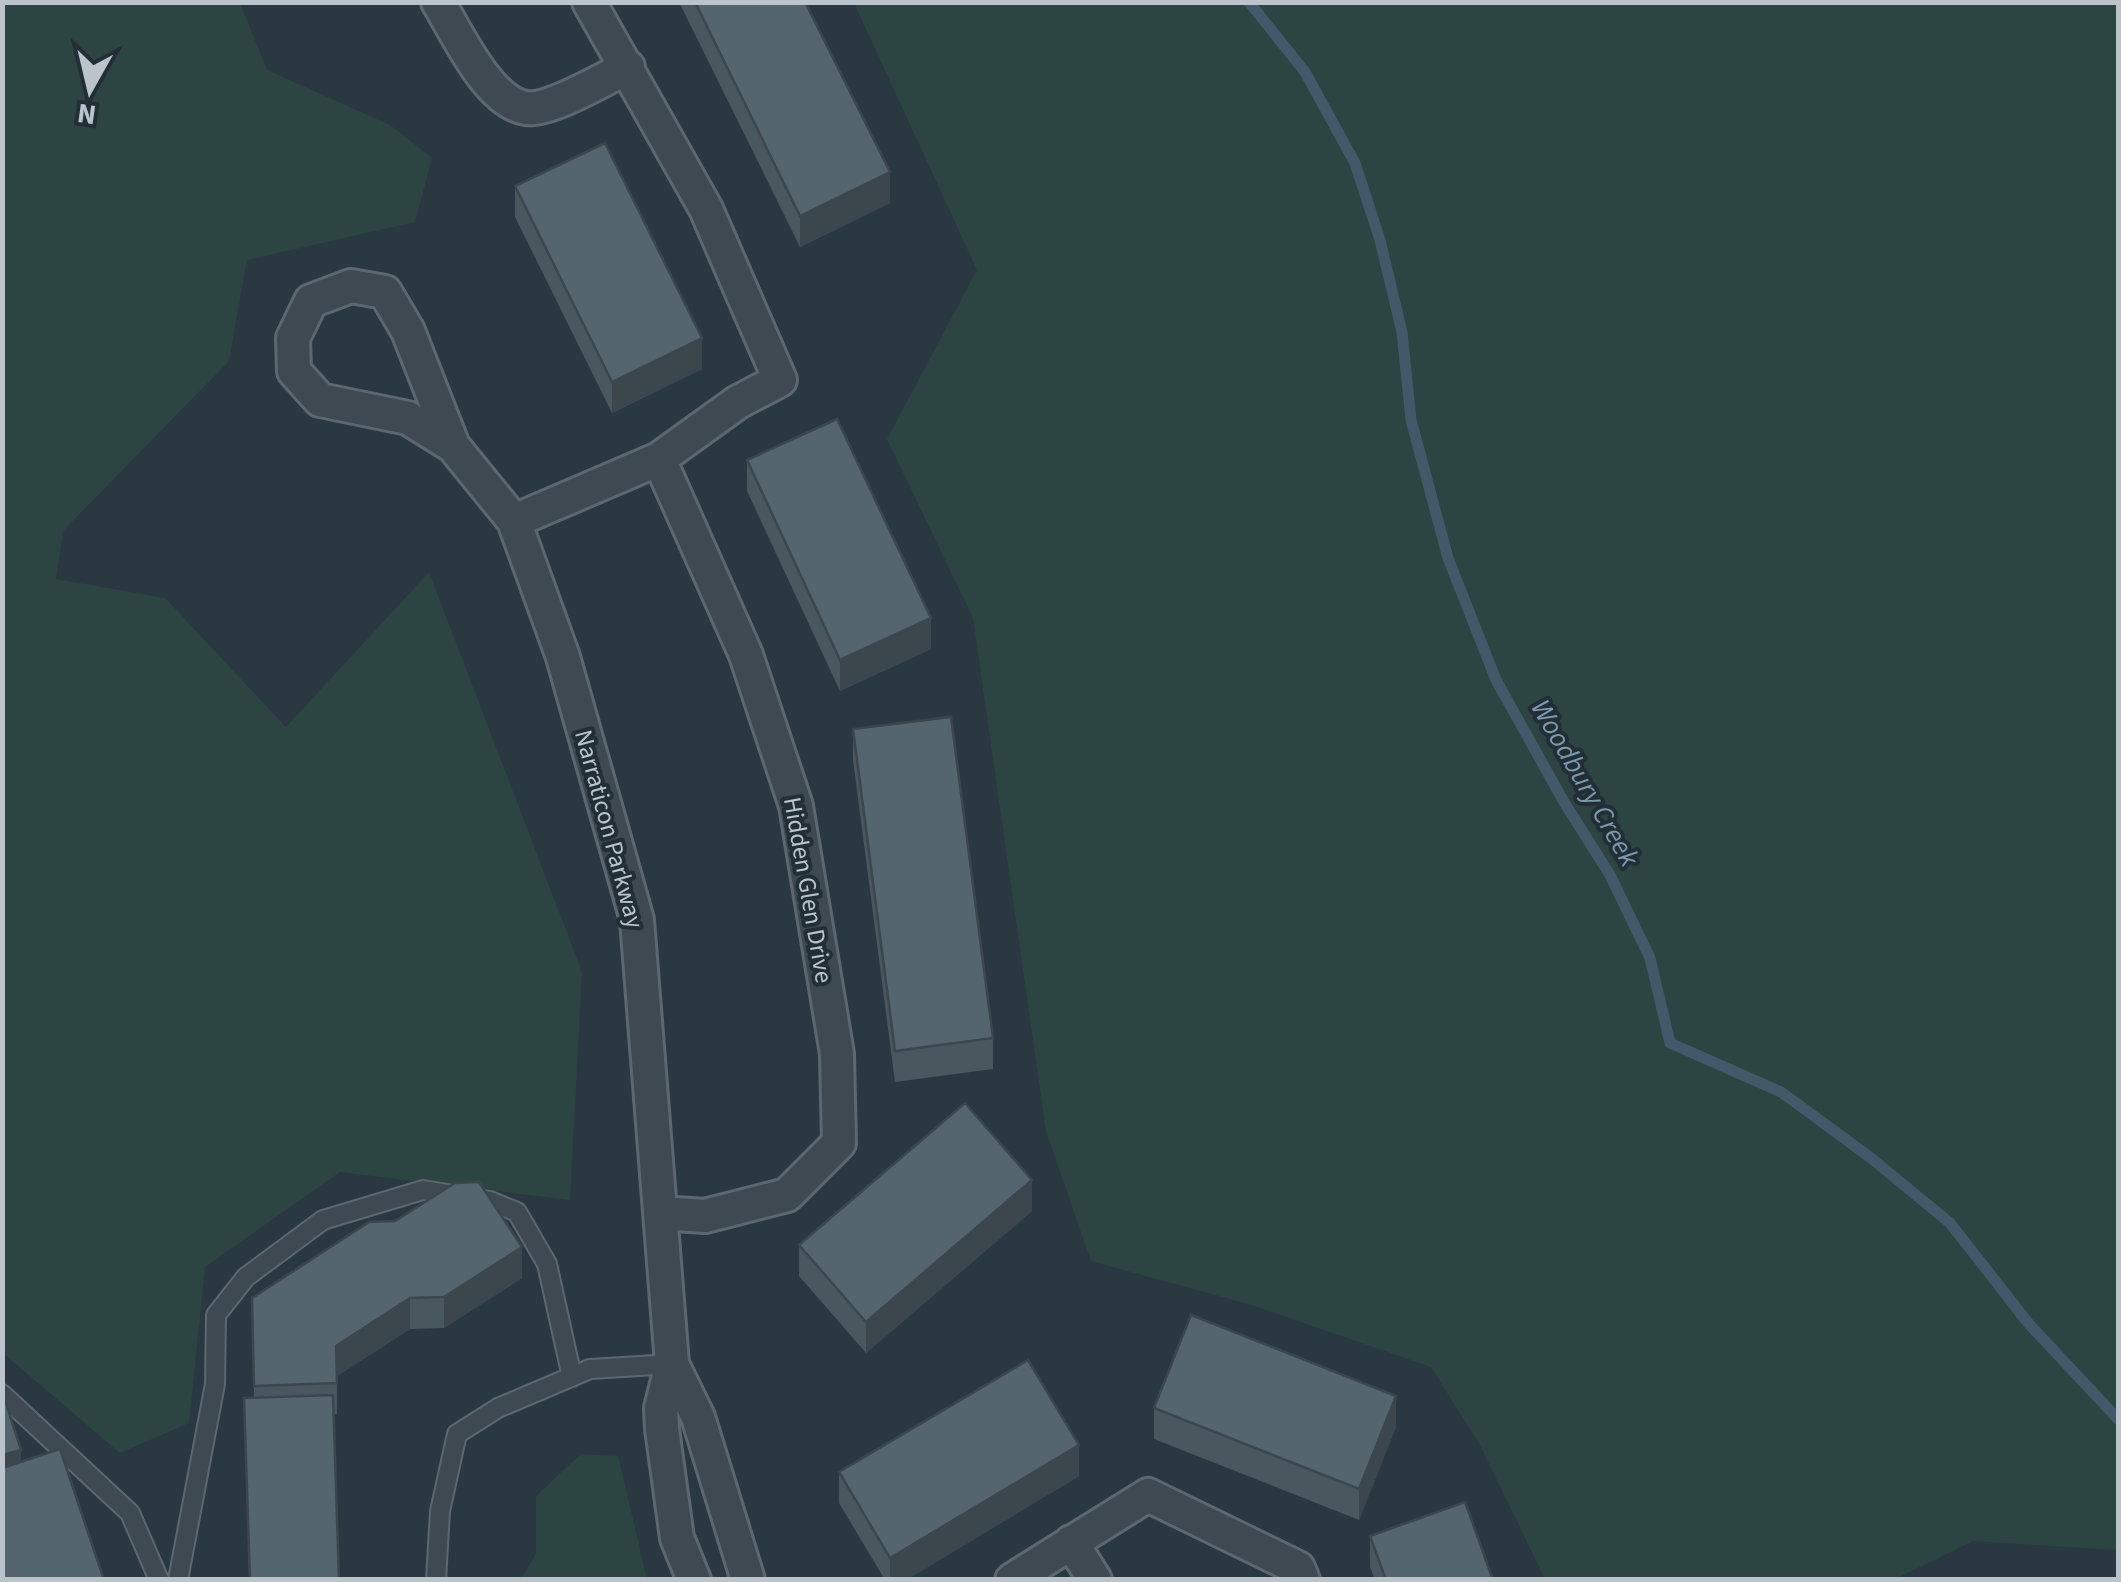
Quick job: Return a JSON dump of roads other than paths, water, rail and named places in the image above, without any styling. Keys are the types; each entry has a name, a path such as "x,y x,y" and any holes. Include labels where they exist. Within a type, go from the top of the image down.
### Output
{"street":[{"path":"438,2 489,84 506,100 528,109 546,105 628,68"},
{"path":"514,521 659,459 738,402 780,380 706,208 589,2"},
{"path":"352,286 385,292 408,331 453,446 408,418 320,400 294,371 292,338 311,302 352,286"},
{"name":"Narraticon Parkway","path":"453,446 514,521 563,657 637,920 672,1364 661,1408 662,1429 677,1538 694,1580"},
{"name":"Hidden Glen Drive","path":"659,459 746,654 796,806 836,1054 839,1143 787,1194 706,1216 660,1212"},
{"name":"Narraticon Parkway","path":"672,1364 698,1417 748,1580"},
{"path":"1012,1580 1148,1495 1298,1568 1303,1580"},
{"path":"1072,1542 1095,1580"}],"lane":[{"path":"178,1580 215,1384 216,1315 246,1277 323,1220 423,1190 490,1201 517,1212 547,1264 572,1376"},
{"path":"436,1580 440,1511 456,1434 498,1408 590,1368 672,1364"},
{"path":"2,1394 130,1513 158,1580"}],"waterway":[{"name":"Woodbury Creek","path":"1249,2 1305,72 1355,163 1380,240 1402,332 1411,420 1448,558 1496,680 1610,875 1650,958 1670,1043 1781,1092 1950,1223 2029,1324 2118,1419"}]}
